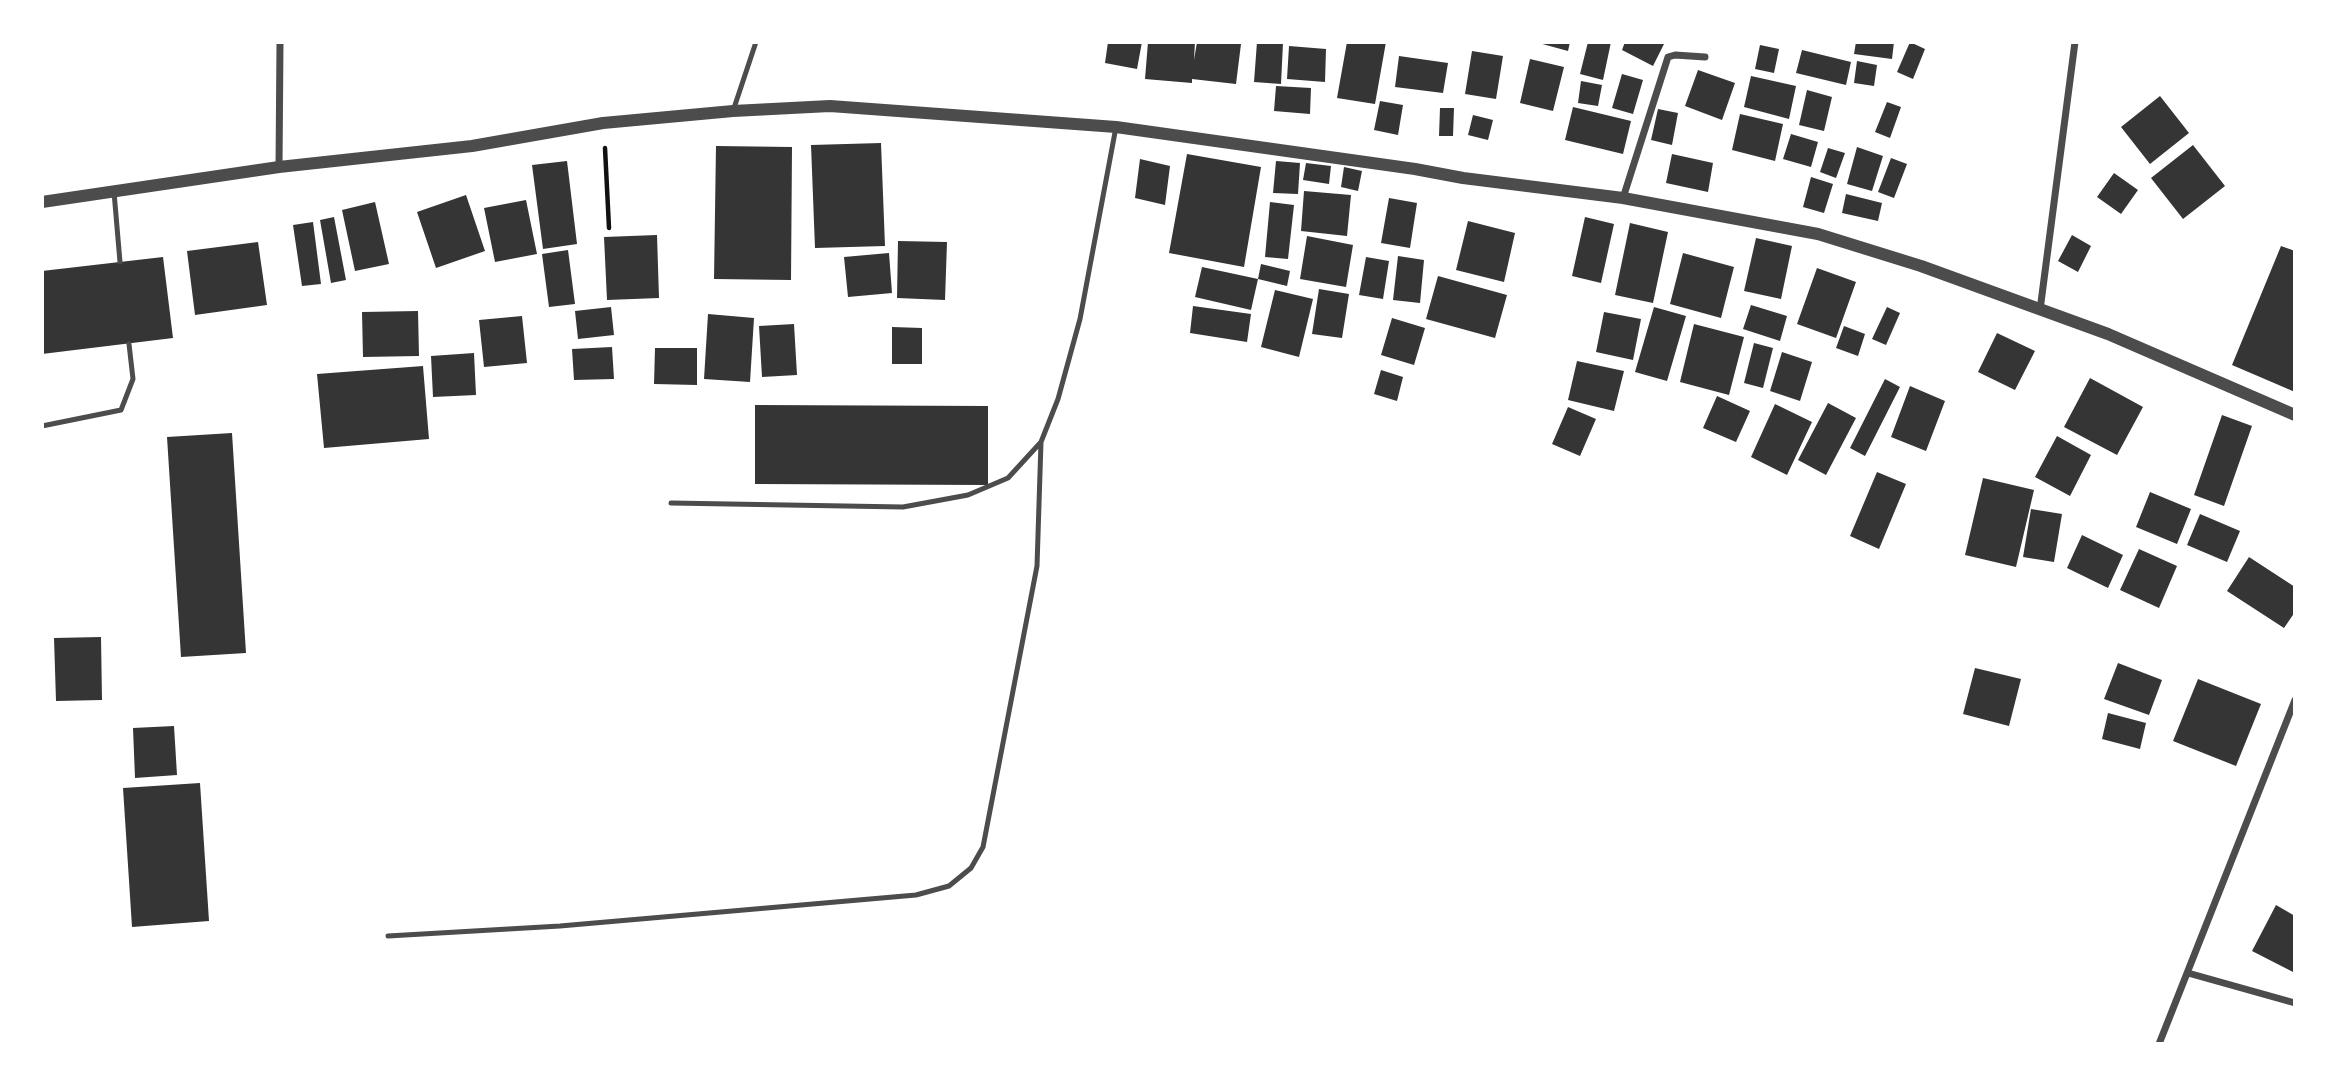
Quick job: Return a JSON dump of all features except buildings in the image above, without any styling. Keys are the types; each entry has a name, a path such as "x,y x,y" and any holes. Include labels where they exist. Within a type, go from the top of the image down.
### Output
{"street":[{"path":"279,167 280,42"},
{"path":"2040,311 2075,42"},
{"path":"1623,198 1668,57 1706,57"},
{"path":"42,202 279,167 471,146 603,123 733,111 830,107 1116,127 1463,178 1623,198 1818,234 1921,266 2108,334 2295,415"},
{"path":"2159,1044 2295,700"},
{"path":"2188,972 2295,1003"}],"lane":[{"path":"733,111 756,42"},
{"path":"388,936 561,926 916,895 949,886 971,868 983,847 1037,566 1041,442 1058,398 1080,319 1116,127"},
{"path":"114,191 120,262"},
{"path":"42,426 121,410 133,379 129,344"},
{"path":"671,503 903,507 968,495 1008,478 1041,442"}],"path":[{"path":"603,123 609,228"}]}
